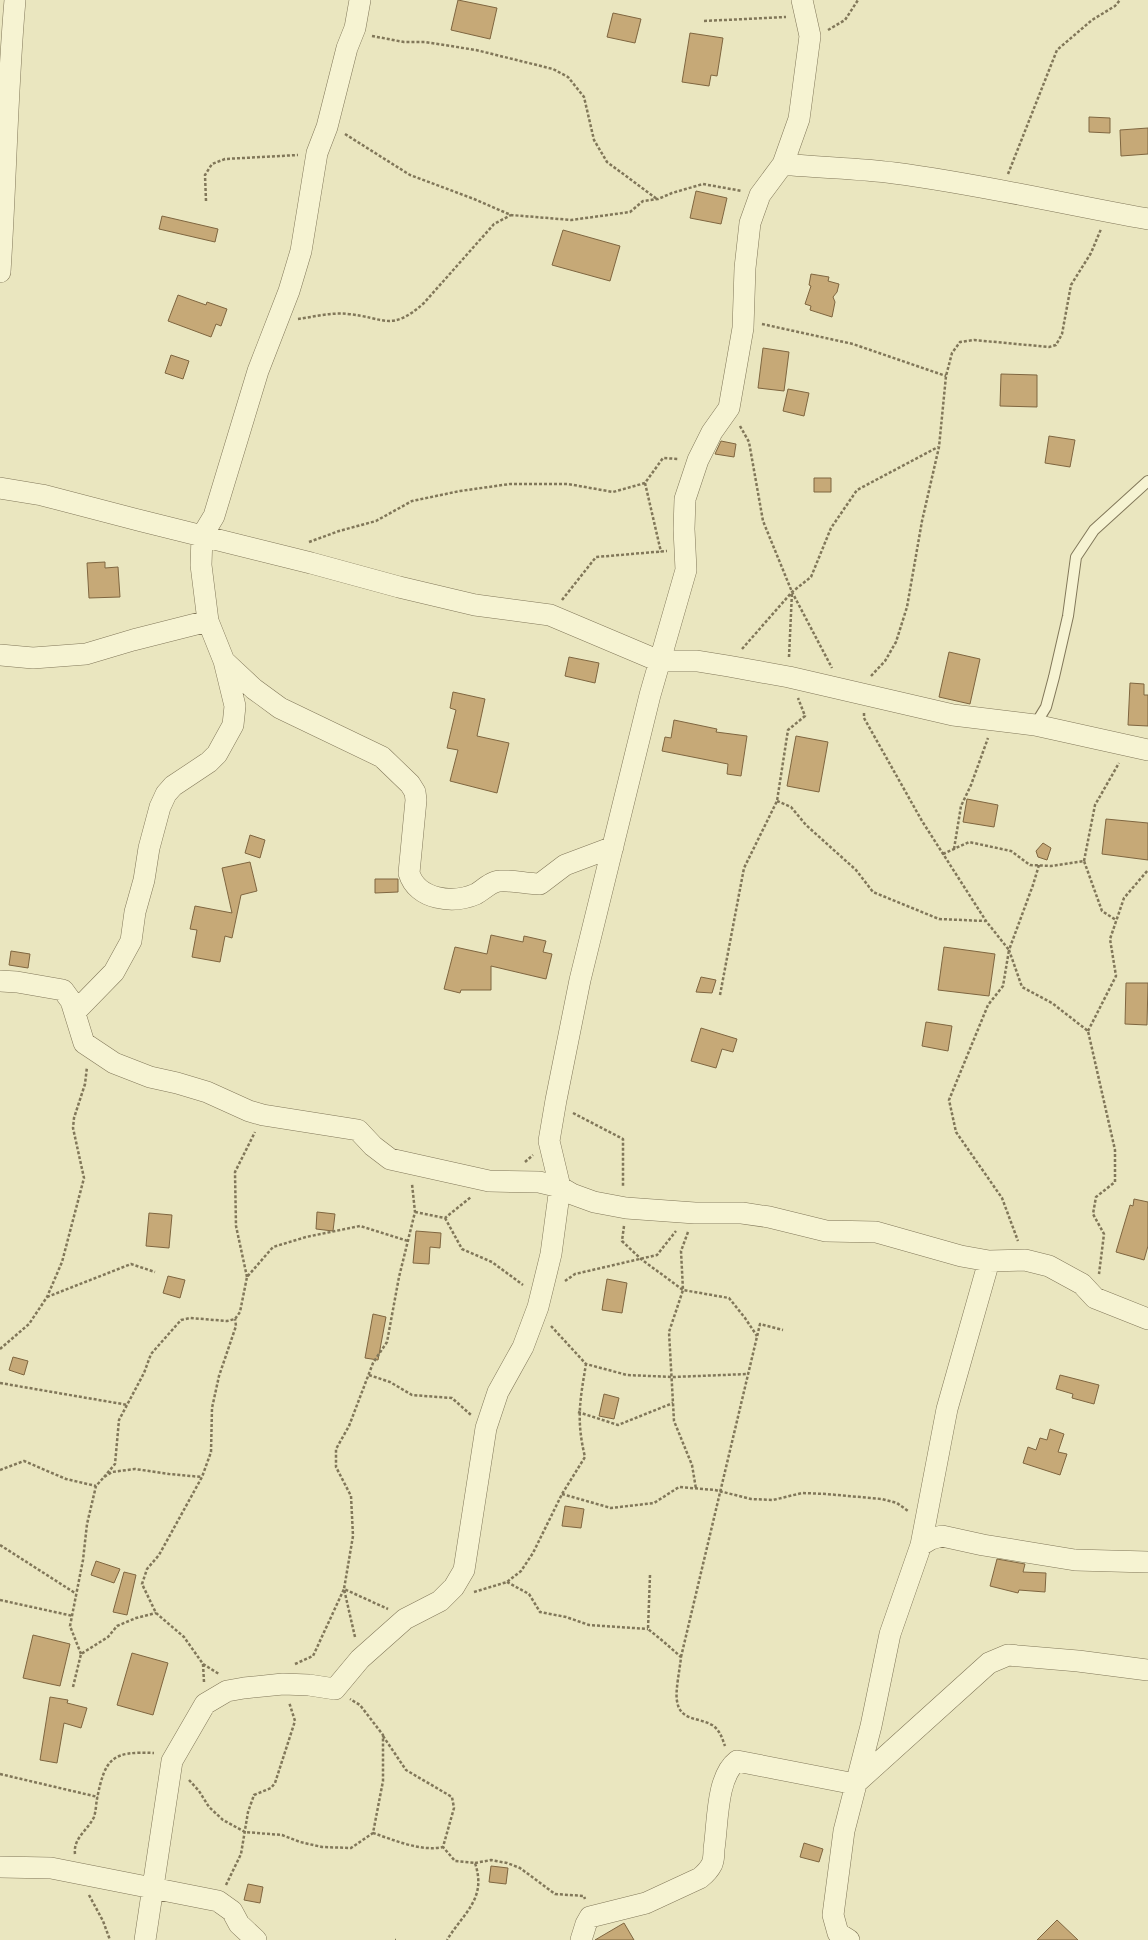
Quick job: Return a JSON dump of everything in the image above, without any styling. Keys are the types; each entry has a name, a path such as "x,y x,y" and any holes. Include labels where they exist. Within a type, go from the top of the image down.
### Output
{"street":[{"path":"0,272 6,186 11,43 15,0"},
{"path":"75,1012 114,972 131,941 135,912 144,880 149,848 160,807 166,794 173,786 209,762 217,754 234,724 235,706 224,661 208,621 201,565 202,536 214,516 258,371 289,291 300,251 317,153 327,127 347,48 355,28 360,0"},
{"path":"144,1940 172,1761 205,1704 227,1692 287,1675 313,1685 335,1689 360,1659 406,1619 440,1601 454,1587 464,1570 486,1428 498,1392 523,1347 538,1305 551,1254 560,1188 549,1141 580,980 659,661 686,570 685,499 698,460 712,432 729,408 744,320 745,268 750,224 760,195 782,164 799,119 810,36 804,8"},
{"path":"782,164 894,173 1001,189 1108,212 1148,218"},
{"path":"0,488 42,495 311,563 399,587 475,604 550,615 659,661 697,661 728,666 953,715 1035,725 1148,750"},
{"path":"0,656 33,658 86,654 133,640 208,621"},
{"path":"224,661 254,689 280,708 345,740 374,751 410,784 415,792 416,800 409,873 411,880 418,889 427,894 440,898 459,899 476,894 499,881 540,884 565,865 613,847"},
{"path":"0,981 17,982 63,990 71,1001 84,1043 121,1066 150,1077 206,1092 264,1115 358,1130 373,1146 390,1160 406,1162 489,1181 539,1182 560,1188 594,1202 626,1208 695,1213 742,1213 769,1217 826,1231 876,1232 961,1256 989,1261 1025,1260 1050,1266 1067,1274 1082,1284 1095,1298 1148,1319"},
{"path":"849,1940 838,1933 833,1915 844,1831 871,1726 890,1634 921,1545 947,1409 989,1261"},
{"path":"921,1545 931,1539 942,1536 983,1545 1075,1560 1148,1562"},
{"path":"855,1784 989,1664 1008,1655 1078,1661 1148,1670"},
{"path":"580,1940 590,1917 646,1903 700,1878 707,1872 712,1863 718,1810 726,1775 731,1765 737,1761 855,1784"},
{"path":"0,1867 51,1868 218,1901 232,1911 238,1924 256,1940"}],"lane":[{"path":"1035,725 1046,707 1054,677 1068,616 1076,556 1094,530 1148,481"}],"path":[{"path":"810,36 830,29 845,20 858,0"},
{"path":"1001,189 1057,50 1092,20 1115,6 1120,0"},
{"path":"704,21 804,8"},
{"path":"355,28 372,36 404,42 425,42 476,50 553,69 568,77 584,97 594,140 607,162 658,199"},
{"path":"327,127 350,135 410,175 474,199 511,215 571,220 630,212 643,201 658,199 672,193 703,184 760,195"},
{"path":"206,201 205,175 212,164 225,159 283,157 317,153"},
{"path":"853,692 870,678 885,662 896,642 905,614 922,521 939,447 946,376 952,353 960,342 974,340 1049,347 1056,345 1062,334 1071,285 1091,253 1108,212"},
{"path":"276,322 346,314 387,321 400,320 411,314 424,303 494,224 511,215"},
{"path":"744,320 853,344 946,376"},
{"path":"729,408 749,442 763,521 792,592 853,692 864,718 922,821 986,922 1009,950 1022,987 1052,1004 1088,1031"},
{"path":"728,666 792,592 811,577 831,528 857,490 939,447"},
{"path":"304,544 339,531 376,521 412,501 460,491 510,484 568,484 613,492 645,483 664,458 698,460"},
{"path":"645,483 661,552"},
{"path":"550,615 596,558 685,550"},
{"path":"954,849 961,806 971,785 994,720"},
{"path":"720,995 744,868 776,801 788,730"},
{"path":"1114,743 1119,764 1095,805 1084,861 1102,912 1116,920"},
{"path":"776,801 791,806 806,825 856,870 873,892 940,919 986,922"},
{"path":"943,854 969,842 1011,851 1030,864 1051,866 1084,861"},
{"path":"1025,1260 1002,1198 956,1132 950,1100 988,1005 1003,986 1009,950 1039,865"},
{"path":"1095,1298 1104,1234 1093,1214 1096,1197 1116,1182 1115,1150 1088,1031 1116,976 1110,939 1124,898 1148,870"},
{"path":"0,1349 29,1324 47,1297 62,1262 84,1178 73,1128 74,1118 85,1084 87,1064 84,1043"},
{"path":"73,1687 81,1654 70,1626 73,1616 75,1593 84,1560 87,1524 96,1486 115,1464 119,1420 144,1373 151,1354 181,1320 190,1318 227,1322 235,1319 240,1312 247,1277 236,1226 235,1172 264,1115"},
{"path":"218,1901 241,1854 250,1802 254,1795 271,1788 275,1783 295,1721 287,1675 312,1656 344,1589 353,1536 351,1496 336,1467 336,1449 349,1426 373,1363 387,1342 399,1277 414,1212 412,1183 406,1162"},
{"path":"538,1305 575,1274 657,1255 674,1232 695,1213"},
{"path":"695,1213 681,1251 683,1290 669,1332 673,1378 674,1420 692,1465 696,1488"},
{"path":"444,1218 462,1249 492,1262 523,1284 538,1305 586,1364 627,1375 673,1378 748,1374"},
{"path":"247,1277 273,1247 306,1237 333,1233 347,1228 360,1226 408,1241"},
{"path":"47,1297 131,1264 154,1272"},
{"path":"205,1704 203,1664 184,1637 156,1613 142,1584 147,1569 159,1555 202,1477 211,1452 213,1402 218,1376 236,1326 235,1319"},
{"path":"731,1765 720,1732 712,1725 691,1719 679,1709 676,1698 681,1657 760,1324 783,1330"},
{"path":"440,1601 507,1582 521,1571 533,1553 562,1494 585,1457 579,1433 578,1412 586,1364"},
{"path":"369,1375 390,1382 412,1395 452,1398 472,1416 490,1418"},
{"path":"0,1383 128,1405"},
{"path":"578,1412 618,1425 673,1403"},
{"path":"0,1470 24,1461 66,1479 96,1486"},
{"path":"104,1477 112,1472 135,1469 202,1477"},
{"path":"562,1494 611,1508 654,1503 680,1488 720,1491 752,1499 773,1500 802,1493 882,1499 897,1503 909,1512 912,1517"},
{"path":"0,1545 75,1593"},
{"path":"648,1630 650,1575"},
{"path":"507,1582 529,1594 540,1612 566,1617 589,1625 648,1630 681,1657"},
{"path":"344,1589 406,1619"},
{"path":"344,1589 360,1659"},
{"path":"0,1600 73,1616"},
{"path":"81,1654 108,1637 117,1626 136,1618 156,1613"},
{"path":"335,1689 360,1705 383,1735 406,1770 452,1797 454,1808 443,1847"},
{"path":"110,1940 103,1921 76,1872 74,1850 78,1838 94,1816 104,1773 109,1763 119,1756 154,1753 172,1761 198,1791 209,1807 223,1820 245,1832 282,1834 300,1842 330,1847 352,1848 373,1833 383,1781 383,1735"},
{"path":"0,1774 98,1797"},
{"path":"373,1833 424,1847 436,1849 443,1847"},
{"path":"443,1847 455,1861 475,1863 491,1860 507,1863 520,1868 555,1894 584,1896 590,1917"},
{"path":"447,1940 476,1898 478,1871 475,1863"}],"building":[{"path":"458,0 497,8 490,39 451,30"},
{"path":"613,13 641,19 635,43 607,37"},
{"path":"690,33 723,38 717,76 711,75 709,86 682,82"},
{"path":"1089,117 1110,118 1110,133 1089,132"},
{"path":"1148,128 1148,154 1121,156 1120,130"},
{"path":"696,191 727,198 721,224 690,218"},
{"path":"162,216 218,229 215,242 159,229"},
{"path":"563,230 620,246 610,281 552,265"},
{"path":"811,274 829,277 828,281 839,284 837,292 833,297 835,302 832,317 810,310 811,306 805,304 811,286 809,285"},
{"path":"178,295 206,305 207,302 227,309 221,326 216,324 211,337 168,321"},
{"path":"763,348 789,352 784,391 758,388"},
{"path":"171,355 189,361 183,379 165,373"},
{"path":"1001,374 1037,375 1037,407 1000,406"},
{"path":"788,389 809,393 804,416 783,411"},
{"path":"1049,436 1075,440 1070,467 1045,463"},
{"path":"721,441 736,444 734,457 715,454"},
{"path":"814,478 831,478 831,492 814,492"},
{"path":"105,562 105,568 118,567 120,597 89,598 87,563"},
{"path":"949,652 980,659 970,704 939,697"},
{"path":"569,657 599,663 595,683 565,676"},
{"path":"1130,683 1144,684 1144,695 1148,695 1148,726 1128,725"},
{"path":"453,692 485,699 477,736 509,743 497,793 450,781 458,750 447,748 456,710 450,708"},
{"path":"674,720 717,729 716,732 747,736 741,776 727,774 728,764 662,751 665,737 671,738"},
{"path":"796,736 828,742 819,792 787,786"},
{"path":"967,799 998,805 994,827 963,822"},
{"path":"1106,819 1148,823 1148,860 1102,854"},
{"path":"250,835 265,840 260,858 245,853"},
{"path":"1043,843 1051,848 1047,860 1038,857 1036,851"},
{"path":"250,862 257,891 241,895 232,938 225,936 220,962 192,957 197,930 190,929 195,906 232,913 222,868"},
{"path":"375,879 398,879 398,892 375,893"},
{"path":"491,935 523,942 524,936 546,941 543,952 552,954 546,979 491,966 491,990 461,990 460,993 444,989 455,947 487,954"},
{"path":"944,947 995,954 989,996 938,990"},
{"path":"11,951 30,954 28,968 9,965"},
{"path":"701,977 716,980 712,993 696,992"},
{"path":"1126,983 1148,983 1147,1025 1125,1024"},
{"path":"926,1022 952,1026 948,1051 922,1046"},
{"path":"701,1028 737,1039 733,1052 722,1049 716,1068 691,1061"},
{"path":"1134,1199 1148,1202 1148,1246 1144,1260 1116,1252 1130,1205 1133,1206"},
{"path":"317,1212 335,1214 333,1231 316,1229"},
{"path":"149,1213 172,1215 169,1248 146,1246"},
{"path":"416,1231 441,1233 440,1248 430,1247 429,1264 413,1263"},
{"path":"168,1276 185,1280 180,1298 163,1293"},
{"path":"607,1279 627,1283 622,1313 602,1310"},
{"path":"373,1314 386,1317 378,1360 365,1358"},
{"path":"13,1357 28,1361 24,1375 9,1370"},
{"path":"1060,1375 1099,1385 1094,1404 1072,1398 1073,1394 1056,1389"},
{"path":"604,1394 619,1398 614,1419 599,1416"},
{"path":"1050,1429 1064,1434 1058,1452 1067,1454 1060,1475 1023,1463 1028,1447 1036,1450 1040,1438 1047,1440"},
{"path":"565,1506 584,1509 581,1528 562,1526"},
{"path":"997,1559 1025,1564 1023,1572 1046,1573 1045,1592 1019,1590 1018,1593 990,1586"},
{"path":"96,1561 120,1569 114,1583 91,1575"},
{"path":"124,1572 136,1575 127,1615 113,1612"},
{"path":"33,1635 70,1644 60,1686 23,1678"},
{"path":"132,1653 168,1663 153,1715 117,1705"},
{"path":"50,1697 68,1700 67,1703 87,1708 81,1728 64,1723 57,1763 40,1760"},
{"path":"804,1843 823,1849 819,1862 800,1857"},
{"path":"491,1866 508,1868 506,1884 489,1882"},
{"path":"248,1884 263,1887 260,1903 244,1900"},
{"path":"1057,1920 1078,1940 1037,1940"},
{"path":"624,1923 634,1940 595,1940"}]}
